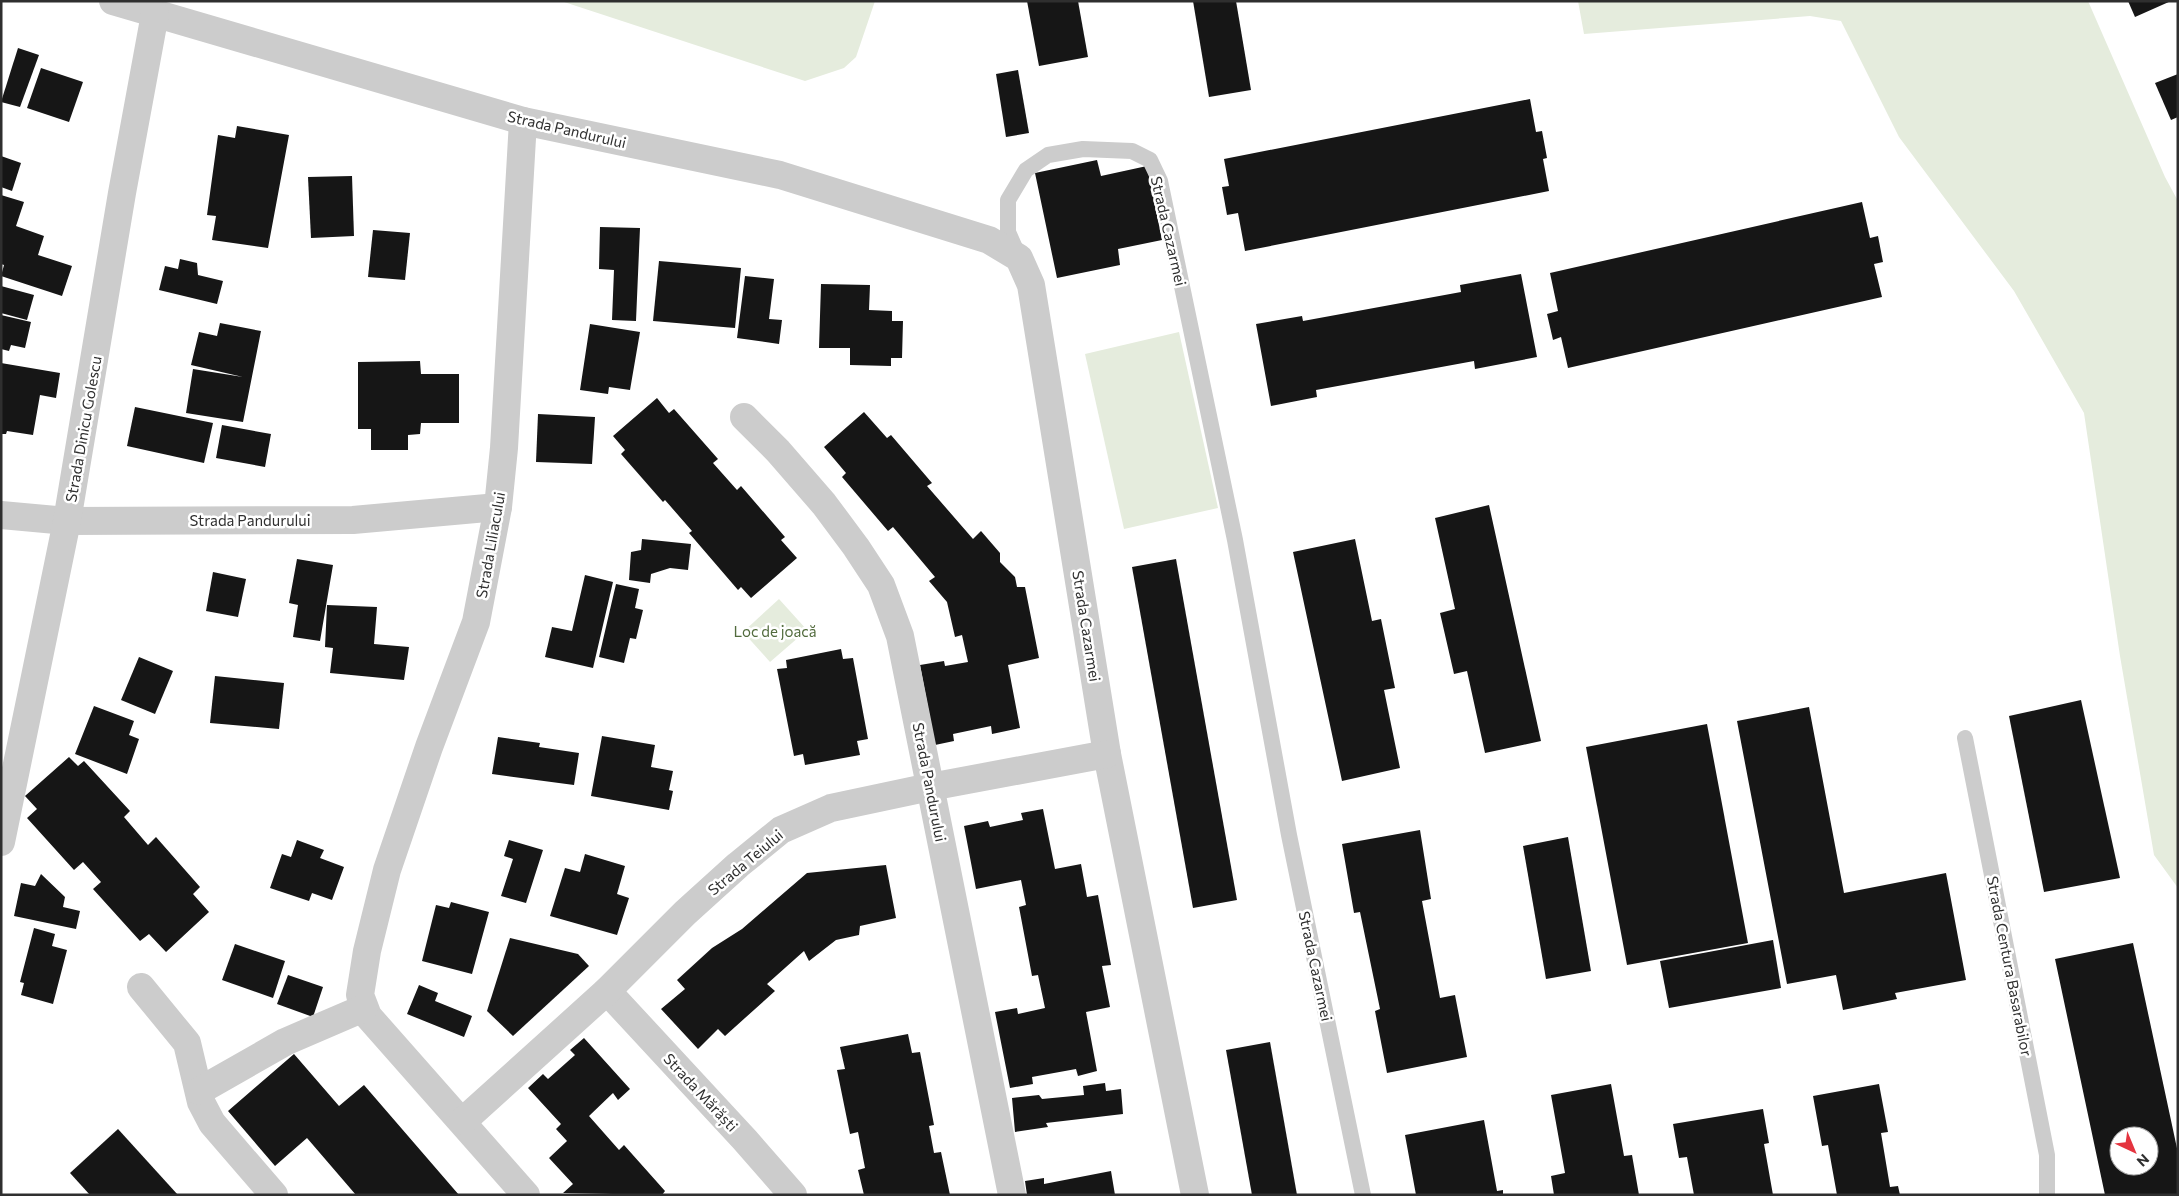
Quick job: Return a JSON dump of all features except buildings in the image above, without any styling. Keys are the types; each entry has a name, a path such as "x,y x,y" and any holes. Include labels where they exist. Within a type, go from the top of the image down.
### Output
{"street":[{"name":"Strada Pandurului","path":"113,1 523,121 780,175 989,240 1019,258"},
{"name":"Strada Dinicu Golescu","path":"1,842 67,521 122,193 155,14"},
{"name":"Strada Liliacului","path":"364,1008 360,995 367,951 391,860 476,622 498,508 504,448 523,121"},
{"name":"Strada Cazarmei","path":"1019,258 1031,285 1108,754 1194,1195"},
{"name":"Strada Pandurului","path":"744,417 778,451 824,504 882,585 900,636 1012,1195"},
{"name":"Strada Pandurului","path":"1,515 67,521 353,520 498,508"},
{"name":"Strada Teiului","path":"463,1121 608,991 685,913 781,830 831,808 930,786 1108,754"},
{"path":"142,987 187,1043 201,1102 212,1123 274,1195"},
{"name":"Strada Mărăști","path":"608,991 745,1140 792,1195"},
{"path":"199,1090 285,1042 364,1008 368,1016 463,1121 526,1195"}],"lane":[{"name":"Strada Cazarmei","path":"1019,258 1008,232 1008,200 1026,170 1048,155 1083,149 1132,150 1150,160 1160,181 1229,511 1289,835 1363,1195"},
{"name":"Strada Centura Basarabilor","path":"1966,738 2047,1155 2047,1195"}],"green space":[{"path":"561,1 875,1 856,57 844,68 805,81"},
{"path":"1578,1 2088,1 2165,177 2178,201 2178,888 2154,855 2120,656 2084,413 2014,291 1899,137 1841,21 1810,16 1584,34"},
{"path":"1179,332 1218,508 1124,529 1085,354"},
{"name":"Loc de joacă","path":"779,599 807,630 770,662 743,632"}]}
